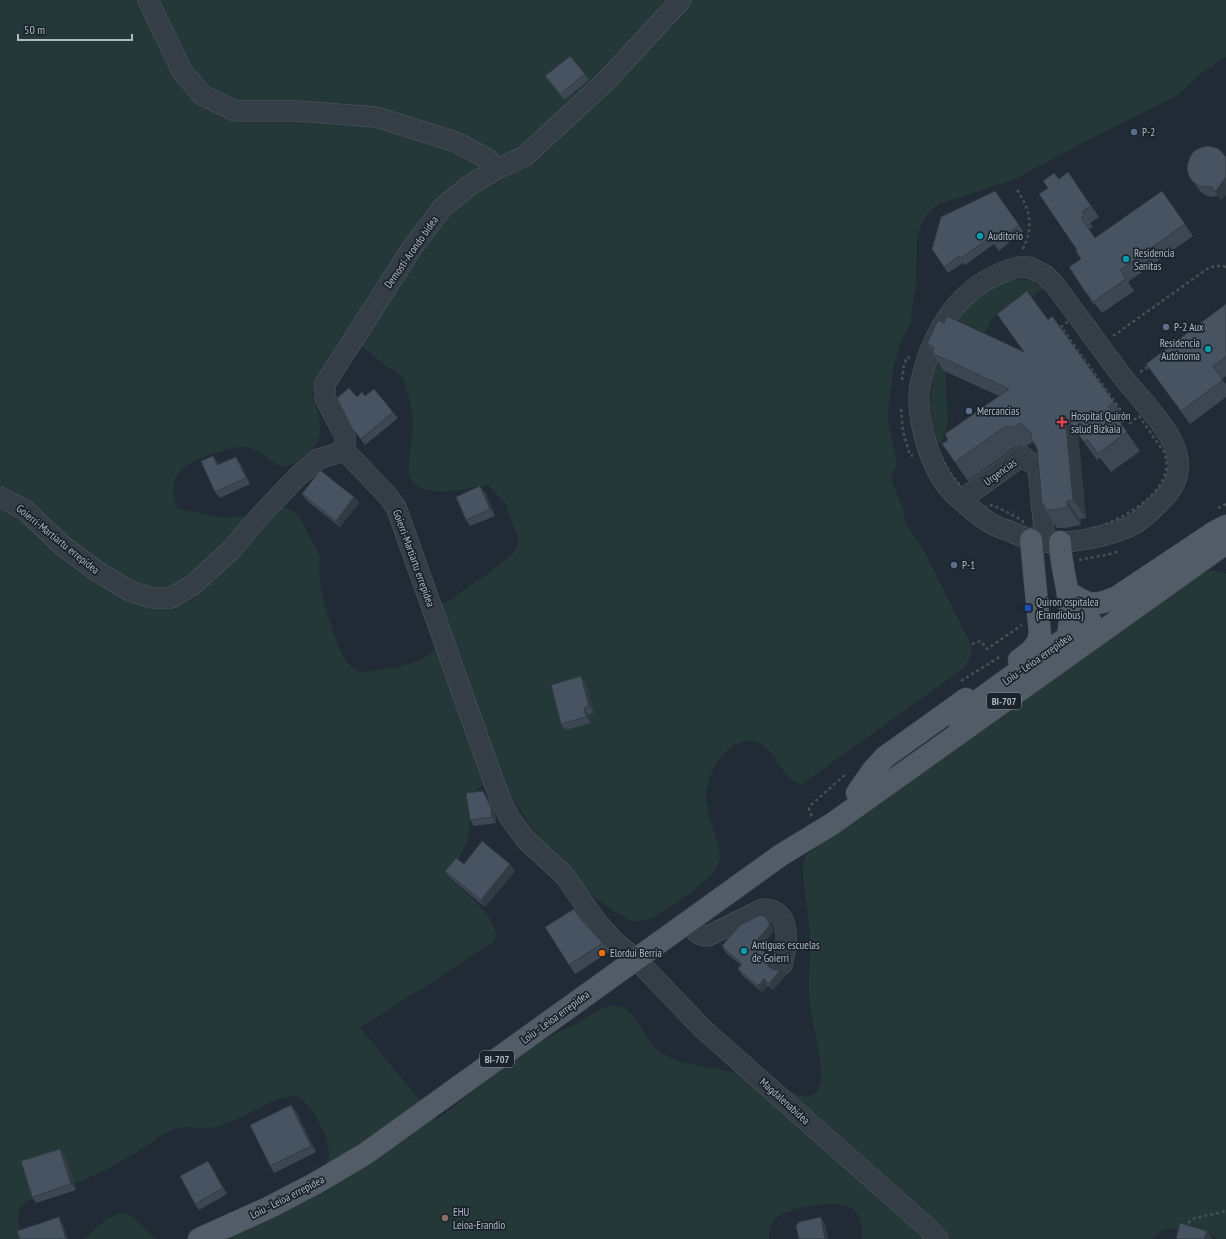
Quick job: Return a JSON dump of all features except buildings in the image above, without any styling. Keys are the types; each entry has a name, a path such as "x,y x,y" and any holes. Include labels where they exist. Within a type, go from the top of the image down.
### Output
{"main road":[{"path":"1034,577 1044,568 1050,567 1060,573 1066,585 1083,601 1092,604 1102,604 1117,597 1216,531 1226,526"},
{"name":"Loiu - Leioa errepidea","path":"781,855 818,823 1004,681 1068,637 1163,578 1226,533"},
{"path":"857,793 873,770 885,758 1031,651 1037,644 1040,634 1034,577 1045,538"},
{"path":"940,746 971,715 1063,649 1070,628 1070,614 1066,585 1060,555 1045,538"},
{"name":"Loiu - Leioa errepidea","path":"199,1239 268,1208 316,1183 365,1154 781,855 832,824 1226,543"}],"street":[{"path":"148,0 182,71 202,95 235,111 298,112 376,118 456,142 488,159 495,170"},
{"name":"Demosti-Arondo bidea","path":"345,451 345,436 325,398 325,384 412,248 443,207 470,185 495,170 525,156 605,82 681,0"},
{"path":"1018,267 1029,267 1045,275 1054,284 1120,373 1171,438 1177,456 1178,477 1169,494 1152,511 1132,525 1102,536 1072,542 1045,538 993,525 965,498 950,490 940,474 924,457 924,438 920,409 920,387 924,368 941,326 955,307 980,283 1002,272 1018,267"},
{"name":"Goierri-Martiartu errepidea","path":"0,497 25,510 62,545 98,572 130,590 152,598 171,598 194,584 231,550 260,516 297,477 318,459 345,451 387,495 396,508 500,799 510,818 526,840 564,875 597,922 616,943 636,959"},
{"name":"Urgencias","path":"965,498 1022,456 1038,468 1045,538"},
{"path":"689,921 697,933 701,936 708,936 763,909 773,911 782,919 787,937 786,951 782,965"},
{"name":"Magdalenabidea","path":"636,959 703,1029 928,1228 938,1239"}],"path":[{"path":"1017,190 1026,205 1029,216 1030,228 1027,242 1020,254 1026,255"},
{"path":"1109,339 1207,269 1214,266 1226,267"},
{"path":"1014,276 1031,278 1048,288 1070,320 1061,327 1130,423 1139,416 1164,452 1167,463 1164,477 1162,483 1155,492 1135,509 1117,519 1097,527 1045,538 1025,528 1022,520 993,505 985,507 965,498 962,489 944,461 934,439 930,422 928,405 930,374 934,359 947,331 960,313 978,296 993,285 1005,279 1014,276"},
{"path":"901,387 904,365 907,357 915,359"},
{"path":"901,402 903,432 910,455 924,457"},
{"path":"972,644 981,642 987,649 1023,624 1024,621"},
{"path":"1180,1231 1192,1219 1226,1211"}],"green space":[{"path":"0,0 1226,0 1226,57 1199,75 1178,95 1088,140 1013,180 939,204 929,212 921,225 917,238 916,282 910,325 902,339 894,364 888,410 888,422 896,457 896,465 891,479 903,509 906,523 924,551 972,647 971,656 964,668 802,784 794,781 787,775 768,749 760,743 750,741 739,743 731,747 714,768 707,786 706,795 710,820 719,851 718,864 706,880 664,911 646,920 630,920 610,908 587,891 567,872 542,842 505,789 486,784 476,790 468,802 468,838 464,848 447,876 471,897 487,914 495,932 495,941 360,1028 436,1120 532,1047 598,1011 613,1006 624,1008 630,1012 654,1047 668,1057 686,1063 733,1072 799,1095 809,1096 815,1094 820,1085 821,1066 809,994 810,933 803,875 803,866 806,855 1198,575 1209,571 1220,572 1226,574 1226,1239 1217,1239 1210,1234 1198,1230 1166,1229 1159,1232 1152,1239 862,1239 861,1224 854,1210 848,1207 828,1204 803,1207 783,1213 773,1221 769,1239 230,1239 220,1224 319,1173 328,1161 328,1146 322,1128 305,1103 299,1098 293,1096 285,1097 266,1104 217,1127 186,1127 169,1131 134,1154 103,1171 25,1203 21,1207 18,1214 18,1223 22,1239 0,1239","holes":["359,345 383,364 399,374 404,381 410,401 413,422 409,467 409,472 413,482 420,488 430,491 455,490 488,485 505,503 518,538 518,544 513,553 500,565 450,600 434,606 437,646 430,654 418,661 398,667 365,672 359,671 352,667 346,661 339,648 321,590 319,567 320,557 300,518 295,512 278,507 251,515 225,518 178,509 174,497 173,487 175,478 187,465 204,457 231,448 247,447 282,466 290,465 302,459 311,452 319,436 320,429 318,412 312,393"]},
{"path":"1018,279 1030,280 1044,288 1002,318 999,314 991,320 985,333 959,320 972,304 986,292 1001,284"},
{"path":"940,352 947,365 945,371 948,422 941,444 938,443 932,420 931,409 932,386"},
{"path":"121,1213 131,1216 156,1239 84,1239 106,1220"}],"place":[{"name":"P-2","path":"1134,132"},
{"name":"Auditorio","path":"980,236"},
{"name":"Residencia Sanitas","path":"1126,259"},
{"name":"P-2 Aux","path":"1166,327"},
{"name":"Residencia Autónoma","path":"1208,349"},
{"name":"Mercancias","path":"969,411"},
{"name":"Hospital Quirón salud Bizkaia","path":"1062,422"},
{"name":"P-1","path":"954,565"},
{"name":"Quiron ospitalea (Erandiobus)","path":"1028,608"},
{"name":"Antiguas escuelas de Goierri","path":"744,951"},
{"name":"Elordui Berria","path":"602,953"},
{"name":"EHU Leioa-Erandio","path":"445,1218"}]}
